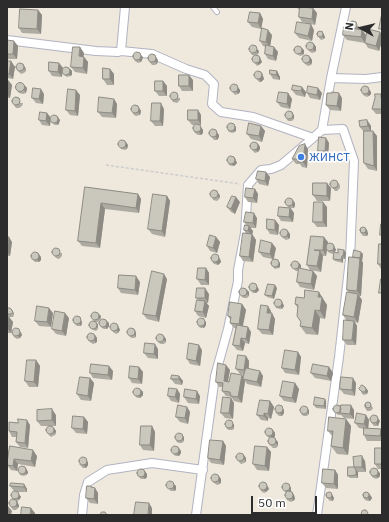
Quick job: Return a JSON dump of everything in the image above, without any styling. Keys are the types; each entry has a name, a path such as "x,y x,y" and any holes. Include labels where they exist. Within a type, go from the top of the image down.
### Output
{"street":[{"path":"121,51 125,7"},
{"path":"196,515 215,376 228,329 238,281 238,270 245,233 248,185 261,170 271,169 281,165 322,130 346,7"},
{"path":"7,40 96,51 121,51 152,54 186,69 206,75 214,84 212,104 221,112 253,118 313,138"},
{"path":"331,78 382,77"},
{"path":"317,515 339,357 350,259 354,161 343,129 322,130"},
{"path":"82,515 84,495 88,482 106,470 152,462 202,470"}],"lane":[{"path":"213,7 217,12"}],"path":[{"path":"106,165 248,185"}],"building":[{"path":"300,7 313,8 312,19 299,17"},
{"path":"20,9 38,10 37,29 19,28"},
{"path":"250,12 260,13 258,23 248,22"},
{"path":"382,13 382,29 379,29"},
{"path":"353,21 356,22 356,28 353,29 350,28 349,25 350,22"},
{"path":"297,22 311,24 308,36 295,33"},
{"path":"344,27 362,30 361,37 343,35"},
{"path":"262,28 268,30 266,42 260,41"},
{"path":"368,29 380,32 376,46 365,43"},
{"path":"320,31 323,34 320,37 317,34"},
{"path":"7,40 14,41 13,54 7,54"},
{"path":"310,42 313,43 313,49 310,50 307,49 306,46 307,43"},
{"path":"253,45 256,46 256,52 253,53 250,52 249,49 250,46"},
{"path":"266,45 274,47 273,56 265,54"},
{"path":"298,46 301,47 301,53 298,54 295,53 294,50 295,47"},
{"path":"73,47 80,47 79,56 84,57 83,68 71,67"},
{"path":"135,52 139,52 141,56 139,60 135,60 133,58 133,54"},
{"path":"150,54 154,54 156,58 154,62 150,62 148,60 148,56"},
{"path":"256,55 259,56 259,62 256,63 253,62 252,59 253,56"},
{"path":"306,55 309,56 309,62 306,63 303,62 302,59 303,56"},
{"path":"7,61 11,61 9,74 7,74"},
{"path":"49,62 59,63 58,72 49,71"},
{"path":"18,63 22,63 24,67 22,71 18,71 16,69 16,65"},
{"path":"64,67 68,67 70,71 68,75 64,75 62,73 62,69"},
{"path":"103,68 110,69 110,79 103,79"},
{"path":"270,70 277,71 276,75 270,74"},
{"path":"258,71 261,72 261,78 258,79 255,78 254,75 255,72"},
{"path":"179,75 189,75 189,86 179,86"},
{"path":"155,81 163,81 163,91 155,91"},
{"path":"20,82 25,87 20,92 15,87"},
{"path":"232,84 236,84 238,88 236,92 232,92 230,90 230,86"},
{"path":"293,85 302,87 301,91 292,90"},
{"path":"308,86 318,88 317,95 307,93"},
{"path":"363,86 367,86 369,90 367,94 363,94 361,92 361,88"},
{"path":"33,88 41,89 39,99 32,98"},
{"path":"68,89 76,90 75,111 66,110"},
{"path":"172,92 176,92 178,96 176,100 172,100 170,98 170,94"},
{"path":"279,92 288,93 287,104 277,102"},
{"path":"327,93 339,93 337,106 326,105"},
{"path":"375,94 381,94 382,109 372,109"},
{"path":"14,97 18,97 20,101 18,105 14,105 12,103 12,99"},
{"path":"99,97 114,99 112,113 98,112"},
{"path":"152,103 161,103 160,121 151,121"},
{"path":"133,105 137,105 139,109 137,113 133,113 131,111 131,107"},
{"path":"188,110 198,110 198,120 188,120"},
{"path":"289,111 292,112 292,118 289,119 286,118 285,115 286,112"},
{"path":"40,112 47,113 46,121 39,120"},
{"path":"52,115 56,115 58,119 56,123 52,123 50,121 50,117"},
{"path":"367,120 368,126 360,127 359,121"},
{"path":"231,123 234,124 234,130 231,131 228,130 227,127 228,124"},
{"path":"249,123 261,126 259,136 247,134"},
{"path":"195,124 199,124 201,128 199,132 195,132 193,130 193,126"},
{"path":"211,129 215,129 217,133 215,137 211,137 209,135 209,131"},
{"path":"364,131 373,131 374,166 364,163"},
{"path":"319,137 326,138 325,151 318,151"},
{"path":"120,140 124,140 126,144 124,148 120,148 118,146 118,142"},
{"path":"254,142 257,143 257,149 254,150 251,149 250,146 251,143"},
{"path":"305,144 303,162 298,162 299,159 292,159 299,146"},
{"path":"231,156 234,157 234,163 231,164 228,163 227,160 228,157"},
{"path":"258,171 266,172 265,181 256,179"},
{"path":"332,180 336,180 338,184 336,188 332,188 330,186 330,182"},
{"path":"313,183 327,183 327,196 313,195"},
{"path":"85,187 138,194 136,208 101,203 96,243 78,241"},
{"path":"246,188 255,189 253,198 245,197"},
{"path":"214,190 217,191 217,197 214,198 211,197 210,194 211,191"},
{"path":"153,194 167,196 162,231 148,229"},
{"path":"232,196 236,197 231,209 227,207"},
{"path":"289,198 292,199 292,205 289,206 286,205 285,202 286,199"},
{"path":"314,202 323,202 323,222 313,222"},
{"path":"279,207 290,208 289,217 278,216"},
{"path":"246,212 254,213 253,223 244,222"},
{"path":"267,219 275,220 275,230 267,229"},
{"path":"381,224 382,235 380,235"},
{"path":"245,225 249,226 248,231 244,230"},
{"path":"363,227 366,230 363,233 360,230"},
{"path":"284,229 287,230 287,236 284,237 281,236 280,233 281,230"},
{"path":"243,233 252,234 249,257 240,256"},
{"path":"210,235 216,237 213,248 207,246"},
{"path":"311,236 324,237 323,250 314,250 320,251 317,266 307,265"},
{"path":"7,237 9,237 7,249"},
{"path":"261,240 272,243 270,254 259,252"},
{"path":"330,243 333,244 333,250 330,251 327,250 326,247 327,244"},
{"path":"379,244 382,244 382,264 378,264"},
{"path":"54,248 58,248 60,252 58,256 54,256 52,254 52,250"},
{"path":"338,249 344,250 341,260 333,259 334,252 338,253"},
{"path":"354,250 361,252 360,258 353,257"},
{"path":"33,252 37,252 39,256 37,260 33,260 31,258 31,254"},
{"path":"215,254 218,255 218,261 215,262 212,261 211,258 212,255"},
{"path":"349,257 360,258 357,291 347,290"},
{"path":"275,259 278,260 278,266 275,267 272,266 271,263 272,260"},
{"path":"295,261 298,262 298,268 295,269 292,268 291,265 292,262"},
{"path":"198,268 206,268 205,280 197,279"},
{"path":"299,268 313,271 311,284 297,282"},
{"path":"152,271 164,274 156,316 143,314"},
{"path":"119,275 136,276 135,290 118,288"},
{"path":"381,279 382,293 379,293"},
{"path":"253,283 256,284 256,290 253,291 250,290 249,287 250,284"},
{"path":"268,284 275,285 272,296 265,295"},
{"path":"197,288 205,288 205,298 196,298"},
{"path":"243,288 246,289 246,295 243,296 240,295 239,292 240,289"},
{"path":"305,290 319,292 318,297 322,297 320,311 315,310 312,328 300,326 301,322 297,316 298,305 295,304 296,297 304,298"},
{"path":"347,292 358,294 354,317 343,315"},
{"path":"278,299 281,300 281,306 278,307 275,306 274,303 275,300"},
{"path":"197,300 205,301 203,312 195,311"},
{"path":"230,302 242,304 239,324 230,323 231,317 228,316"},
{"path":"261,305 268,306 267,313 272,313 269,330 258,329"},
{"path":"37,306 49,308 47,322 35,321"},
{"path":"7,308 10,308 13,313 7,314"},
{"path":"55,311 65,313 62,331 52,329"},
{"path":"95,312 98,313 98,319 95,320 92,319 91,316 92,313"},
{"path":"7,316 9,317 7,327"},
{"path":"77,316 80,317 80,323 77,324 74,323 73,320 74,317"},
{"path":"201,318 204,319 204,325 201,326 198,325 197,322 198,319"},
{"path":"103,319 106,320 106,326 103,327 100,326 99,323 100,320"},
{"path":"344,320 354,321 352,340 343,340"},
{"path":"93,321 96,322 96,328 93,329 90,328 89,325 90,322"},
{"path":"114,323 117,324 117,330 114,331 111,330 110,327 111,324"},
{"path":"237,325 248,327 246,339 241,338 240,346 233,345"},
{"path":"14,328 18,328 20,332 18,336 14,336 12,334 12,330"},
{"path":"131,328 134,329 134,335 131,336 128,335 127,332 128,329"},
{"path":"91,333 94,334 94,340 91,341 88,340 87,337 88,334"},
{"path":"160,334 163,335 163,341 160,342 157,341 156,338 157,335"},
{"path":"145,343 155,344 154,354 144,353"},
{"path":"189,343 199,345 196,361 187,359"},
{"path":"285,350 298,352 295,370 282,368"},
{"path":"238,355 246,356 244,370 236,369"},
{"path":"27,360 36,360 34,382 25,381"},
{"path":"218,363 226,365 224,381 229,382 231,373 242,375 238,397 231,396 230,392 222,391 223,383 216,382"},
{"path":"91,364 109,366 108,375 90,373"},
{"path":"313,364 329,367 327,376 311,373"},
{"path":"130,366 139,367 138,379 129,378"},
{"path":"246,368 260,371 257,382 243,379"},
{"path":"172,375 179,376 179,379 171,379"},
{"path":"80,377 90,378 88,396 77,394"},
{"path":"341,377 353,378 352,390 340,389"},
{"path":"283,381 295,383 292,398 280,396"},
{"path":"362,385 366,389 365,392 359,389"},
{"path":"137,388 140,389 140,395 137,396 134,395 133,392 134,389"},
{"path":"169,388 177,389 175,397 168,396"},
{"path":"185,389 197,391 196,399 184,397"},
{"path":"223,397 231,398 229,413 221,413"},
{"path":"315,397 325,399 324,406 314,405"},
{"path":"260,400 270,401 268,414 264,413 264,416 257,415"},
{"path":"368,402 371,405 368,408 365,405"},
{"path":"178,405 187,407 185,418 176,417"},
{"path":"279,405 282,406 282,412 279,413 276,412 275,409 276,406"},
{"path":"337,405 340,406 340,412 337,413 334,412 333,409 334,406"},
{"path":"341,405 351,405 350,414 340,413"},
{"path":"304,406 307,407 307,413 304,414 301,413 300,410 301,407"},
{"path":"52,409 52,420 37,421 37,410"},
{"path":"357,413 366,415 364,424 355,423"},
{"path":"372,415 376,415 378,419 376,423 372,423 370,421 370,417"},
{"path":"73,416 84,417 83,429 72,428"},
{"path":"329,417 346,419 343,448 331,446 333,431 328,431"},
{"path":"18,419 27,420 25,443 16,442 17,432 9,431 9,422 18,423"},
{"path":"229,420 232,421 232,427 229,428 226,427 225,424 226,421"},
{"path":"50,426 53,427 53,433 50,434 47,433 46,430 47,427"},
{"path":"141,426 152,426 150,445 140,445"},
{"path":"269,428 272,429 272,435 269,436 266,435 265,432 266,429"},
{"path":"364,428 381,429 380,436 364,435"},
{"path":"179,433 182,434 182,440 179,441 176,440 175,437 176,434"},
{"path":"272,437 275,438 275,444 272,445 269,444 268,441 269,438"},
{"path":"210,440 223,441 220,460 208,458"},
{"path":"10,446 33,450 31,461 14,459 13,466 7,465"},
{"path":"175,446 178,447 178,453 175,454 172,453 171,450 172,447"},
{"path":"255,446 267,447 265,466 253,464"},
{"path":"375,448 382,448 382,464 375,464"},
{"path":"240,453 243,454 243,460 240,461 237,460 236,457 237,454"},
{"path":"362,456 362,467 354,467 353,457"},
{"path":"83,457 86,458 86,464 83,465 80,464 79,461 80,458"},
{"path":"22,466 25,467 25,473 22,474 19,473 18,470 19,467"},
{"path":"348,467 354,467 356,470 356,475 348,476"},
{"path":"372,468 376,468 378,472 376,476 372,476 370,474 370,470"},
{"path":"139,469 143,469 145,473 143,477 139,477 137,475 137,471"},
{"path":"323,469 335,470 334,484 322,483"},
{"path":"215,474 218,475 218,481 215,482 212,481 211,478 212,475"},
{"path":"168,481 172,481 174,485 172,489 168,489 166,487 166,483"},
{"path":"263,482 266,483 266,489 263,490 260,489 259,486 260,483"},
{"path":"11,483 24,484 24,487 10,486"},
{"path":"286,483 289,484 289,490 286,491 283,490 282,487 283,484"},
{"path":"87,486 95,488 94,499 86,498"},
{"path":"15,491 18,492 18,498 15,499 12,498 11,495 12,492"},
{"path":"289,491 292,492 292,498 289,499 286,498 285,495 286,492"},
{"path":"329,492 332,495 329,498 326,495"},
{"path":"366,492 369,495 366,498 363,495"},
{"path":"11,499 15,499 17,503 15,507 11,507 9,505 9,501"},
{"path":"136,502 149,503 148,515 134,515"},
{"path":"22,507 31,508 30,515 21,515"},
{"path":"364,510 368,513 367,515 361,514"},
{"path":"102,512 105,512 107,515 100,515"}],"place":[{"name":"жинст","path":"301,157"}]}
